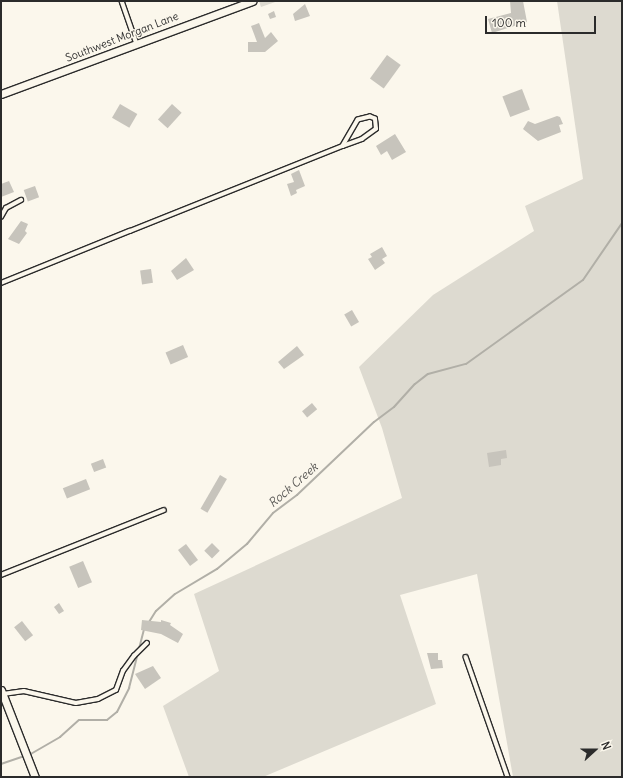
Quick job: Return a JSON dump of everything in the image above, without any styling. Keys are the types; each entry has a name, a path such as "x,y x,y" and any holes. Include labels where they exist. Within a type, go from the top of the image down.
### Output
{"street":[{"name":"Southwest Morgan Lane","path":"1,94 252,1"},
{"path":"2,692 34,777"}],"lane":[{"path":"122,1 137,44"},
{"path":"1,284 342,146 371,134 377,124 375,119 370,117 358,120 342,146"},
{"path":"1,217 6,208 21,200"},
{"path":"1,575 164,510"},
{"path":"2,692 24,691 76,703 98,699 116,690 123,671 134,656 147,643"},
{"path":"466,657 508,777"}],"shaded area":[{"path":"259,1 278,1 261,7"},
{"path":"557,1 622,1 622,777 513,777 477,574 400,595 436,704 263,777 189,777 163,706 219,671 194,594 402,498 382,428 359,367 433,295 534,231 525,206 583,179"}],"building":[{"path":"510,1 523,1 527,22 492,33 488,19 511,13"},
{"path":"305,4 310,16 295,21 293,14"},
{"path":"274,11 276,17 270,19 268,14"},
{"path":"259,23 265,38 271,32 278,41 265,52 248,52 248,42 257,42 251,26"},
{"path":"387,55 401,65 384,88 370,78"},
{"path":"522,89 530,110 510,117 502,97"},
{"path":"120,104 137,114 129,128 112,118"},
{"path":"172,104 182,113 168,128 158,120"},
{"path":"557,116 560,117 563,124 559,125 561,132 538,141 523,129 528,121 535,124"},
{"path":"395,134 406,152 392,160 387,151 381,155 376,146"},
{"path":"299,170 305,186 296,190 297,193 291,196 287,184 294,182 291,174"},
{"path":"9,181 14,192 1,197 1,184"},
{"path":"35,186 39,197 28,201 24,190"},
{"path":"21,221 28,224 25,231 27,233 19,244 8,239"},
{"path":"382,247 387,256 382,259 385,263 375,270 368,259 372,257 370,254"},
{"path":"186,258 194,270 177,280 171,271"},
{"path":"151,269 153,283 142,284 140,271"},
{"path":"352,310 359,322 351,327 344,314"},
{"path":"183,345 188,357 171,364 166,352"},
{"path":"297,346 304,355 284,369 278,362"},
{"path":"312,403 317,409 307,417 302,411"},
{"path":"506,450 507,458 501,459 501,465 489,467 487,453"},
{"path":"103,459 106,467 94,472 91,464"},
{"path":"220,475 227,479 207,513 201,509"},
{"path":"86,479 90,489 67,499 63,488"},
{"path":"212,543 220,551 212,559 204,551"},
{"path":"186,544 198,560 190,566 178,550"},
{"path":"83,561 92,582 78,588 69,567"},
{"path":"59,603 64,611 59,614 54,607"},
{"path":"142,620 161,622 161,620 171,623 170,625 183,634 178,643 161,634 141,630"},
{"path":"22,621 33,635 25,641 14,627"},
{"path":"427,653 438,653 438,660 442,660 443,668 431,669"},
{"path":"153,666 161,678 145,689 135,674"}],"waterway":[{"name":"Rock Creek","path":"149,622 156,611 175,594 217,569 247,544 273,513 297,495 374,422 394,407 415,384 428,374 466,364 583,280 622,223"},
{"name":"Rock Creek","path":"29,755 60,737 79,720 107,720 117,712 129,688 144,629"},
{"name":"Rock Creek","path":"1,764 24,756"}]}
